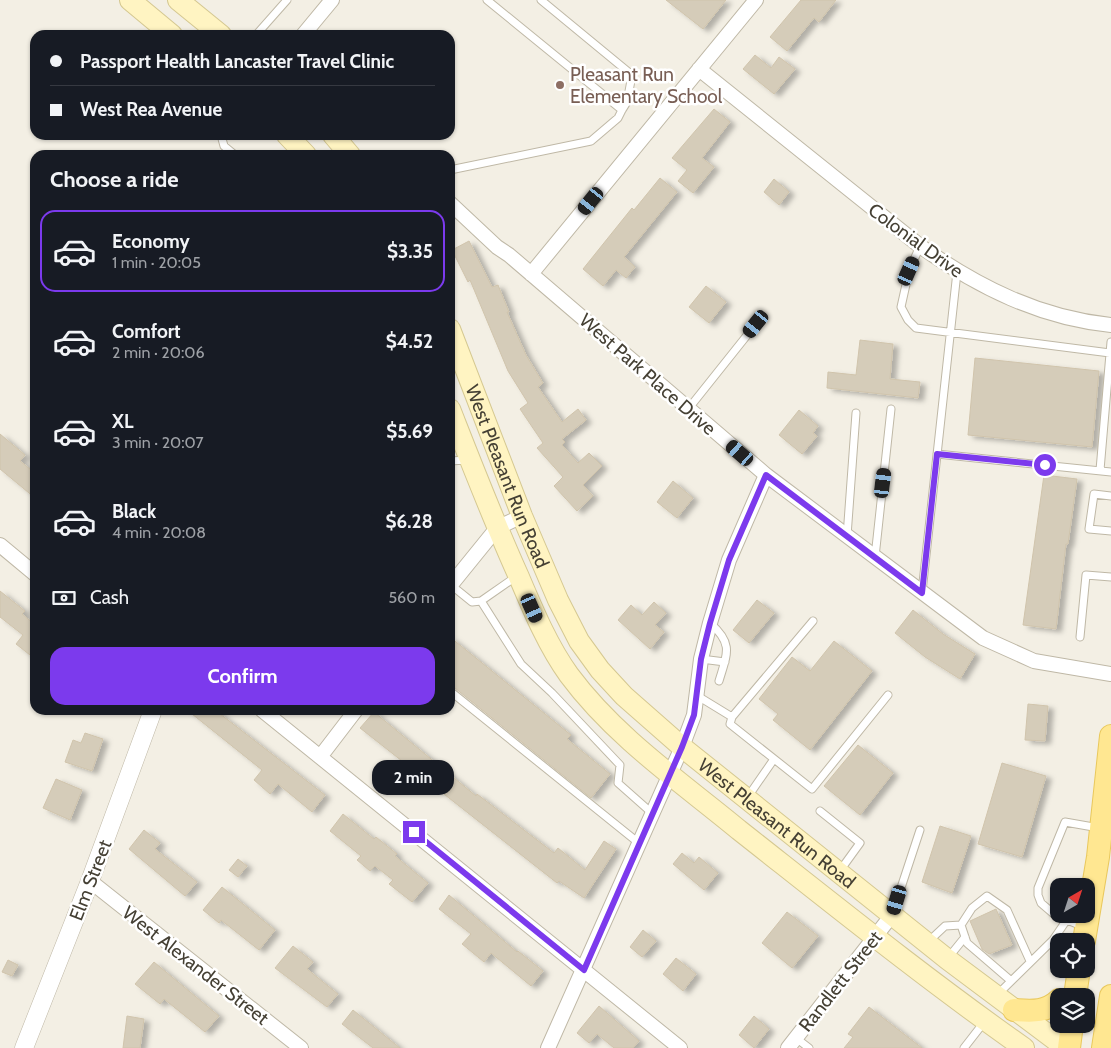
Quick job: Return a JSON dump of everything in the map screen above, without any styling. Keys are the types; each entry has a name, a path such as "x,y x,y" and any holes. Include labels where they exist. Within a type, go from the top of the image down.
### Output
{"main road":[{"path":"130,0 166,30"},
{"path":"187,5 215,30"},
{"path":"292,140 301,150"},
{"path":"337,140 346,150"},
{"name":"West Pleasant Run Road","path":"455,342 522,516 558,600 584,648 600,670 624,696 682,747 947,959 1068,1048"},
{"name":"West Pleasant Run Road","path":"455,422 497,528 540,626 569,675 623,734 671,775 874,938 1024,1048"},
{"path":"1079,930 1106,829 1111,736"},
{"path":"1103,1048 1111,996"},
{"path":"1014,1010 1034,1012 1050,1006"},
{"path":"1068,1048 1070,1033"}],"street":[{"path":"307,30 332,0"},
{"path":"531,274 756,0"},
{"name":"Colonial Drive","path":"699,69 920,246 957,272 1014,302 1057,315 1111,325"},
{"name":"West Park Place Drive","path":"455,208 497,248 531,274 766,475 983,638 1034,661 1111,674"},
{"path":"548,1048 654,814 682,747 694,715 701,659 729,560 766,475"},
{"path":"455,580 497,528 522,516"},
{"path":"0,545 30,570"},
{"name":"Elm Street","path":"24,1048 90,881 151,715"},
{"path":"268,715 680,1048"},
{"path":"320,757 352,715"},
{"name":"West Alexander Street","path":"90,881 301,1048"},
{"name":"Randlett Street","path":"792,1043 892,914"}],"lane":[{"path":"260,30 286,0"},
{"path":"487,0 622,110"},
{"path":"455,169 591,141 618,118 627,102 632,75 541,0"},
{"path":"222,140 224,146 229,150"},
{"path":"920,246 909,271 901,307 908,320 916,328 1110,353"},
{"path":"922,593 957,272"},
{"path":"689,408 756,324"},
{"path":"1100,470 1111,342"},
{"path":"875,558 891,408"},
{"path":"846,536 856,413"},
{"path":"937,454 1111,472"},
{"path":"455,460 470,459"},
{"path":"1111,496 1094,494 1089,530 1111,531"},
{"path":"455,588 472,602 481,600 518,575"},
{"path":"1080,637 1086,575 1111,577"},
{"path":"481,600 521,664 552,693 620,765 618,784 654,814"},
{"path":"813,621 732,717 730,724 812,789 888,695"},
{"path":"710,623 723,635 728,653 719,681"},
{"path":"701,659 725,662"},
{"path":"455,694 640,844"},
{"path":"696,695 732,717"},
{"path":"746,798 774,759"},
{"path":"820,811 860,843 839,872"},
{"path":"1079,930 1054,915 1041,903 1038,888 1065,822 1106,829"},
{"path":"892,914 920,830"},
{"path":"961,925 972,908 987,896 1007,910 1030,961"},
{"path":"927,943 945,926 961,925"},
{"path":"961,925 967,943 1010,980"},
{"path":"996,996 1010,980 1053,940 1079,930"},
{"path":"947,959 965,937"},
{"path":"964,1048 986,1020"},
{"path":"792,1043 809,1048"}],"building":[{"path":"666,0 726,0 703,29"},
{"path":"801,0 836,0 819,22 814,18 787,51 770,37"},
{"path":"755,55 771,68 779,57 795,69 774,94 743,69"},
{"path":"714,109 730,122 702,158 714,167 693,193 678,181 687,170 672,158"},
{"path":"660,178 677,192 624,257 635,267 626,278 616,270 603,286 583,269 632,208 634,210"},
{"path":"774,179 789,192 779,205 764,192"},
{"path":"469,241 492,287 498,285 509,312 507,312 526,355 543,383 538,387 562,422 578,409 586,420 562,439 565,442 562,445 578,463 589,453 602,466 583,485 593,496 577,511 554,486 563,477 537,448 543,443 520,409 528,403 508,371 470,280 468,282 455,256 455,248"},
{"path":"706,286 726,302 709,323 689,307"},
{"path":"860,340 893,344 890,379 920,382 918,398 827,388 828,372 856,375"},
{"path":"975,358 1099,371 1092,447 968,435"},
{"path":"799,410 818,426 813,433 817,436 802,454 779,435"},
{"path":"0,434 25,455 20,461 30,469 30,494 0,469"},
{"path":"1044,475 1077,479 1068,544 1066,544 1056,629 1023,625"},
{"path":"673,481 693,498 677,518 657,502"},
{"path":"0,591 25,611 22,614 30,621 30,655 16,644 23,635 0,617"},
{"path":"757,600 774,613 749,643 733,630"},
{"path":"654,602 666,613 655,625 664,632 650,649 618,620 631,605 642,615"},
{"path":"913,610 943,634 975,654 960,679 925,657 895,633"},
{"path":"455,641 571,735 567,739 610,774 591,798 455,688"},
{"path":"834,641 872,671 810,750 773,720 778,714 759,699 792,657 810,671"},
{"path":"1028,704 1048,706 1045,741 1025,740"},
{"path":"193,715 221,715 325,795 312,812 278,784 270,794 254,780 262,770"},
{"path":"371,715 378,715 476,796 477,794 554,853 558,848 585,870 604,841 616,849 584,898 559,881 557,883 360,728"},
{"path":"85,733 103,739 92,771 65,762 73,740 81,743"},
{"path":"858,745 893,773 860,815 824,786"},
{"path":"1002,763 1046,776 1022,857 978,844"},
{"path":"56,779 82,790 70,820 43,808"},
{"path":"343,814 374,839 376,837 397,854 395,856 428,883 412,902 389,884 393,880 375,866 370,871 357,860 361,856 330,831"},
{"path":"940,826 971,836 952,893 922,882"},
{"path":"144,830 160,843 155,849 197,882 185,896 129,849"},
{"path":"682,853 694,863 699,857 718,873 704,890 673,864"},
{"path":"238,859 247,866 238,877 229,870"},
{"path":"222,887 275,930 259,950 221,920 219,923 203,910"},
{"path":"449,895 517,952 543,971 531,986 491,953 484,962 462,944 471,934 439,909"},
{"path":"996,909 1012,945 989,954 982,949 970,921"},
{"path":"787,912 818,936 792,968 762,943"},
{"path":"643,930 656,941 642,957 630,947"},
{"path":"293,946 313,962 307,969 338,994 327,1007 275,968"},
{"path":"676,958 696,974 683,991 663,974"},
{"path":"8,960 18,965 12,976 2,972"},
{"path":"154,962 219,1016 205,1032 164,999 160,1004 135,984"},
{"path":"599,1006 639,1041 633,1048 614,1048 597,1034 589,1043 577,1033"},
{"path":"869,1007 922,1048 844,1048 853,1037 848,1034"},
{"path":"353,1010 400,1048 373,1048 342,1024"},
{"path":"127,1016 144,1019 140,1048 123,1048"},
{"path":"754,1016 769,1029 754,1048 739,1035"}],"place":[{"name":"Pleasant Run Elementary School","path":"560,85"}],"route":[{"path":"414,832 584,970 671,775 694,715 701,659 710,623 729,560 766,475 922,593 937,454 1045,465"}]}
